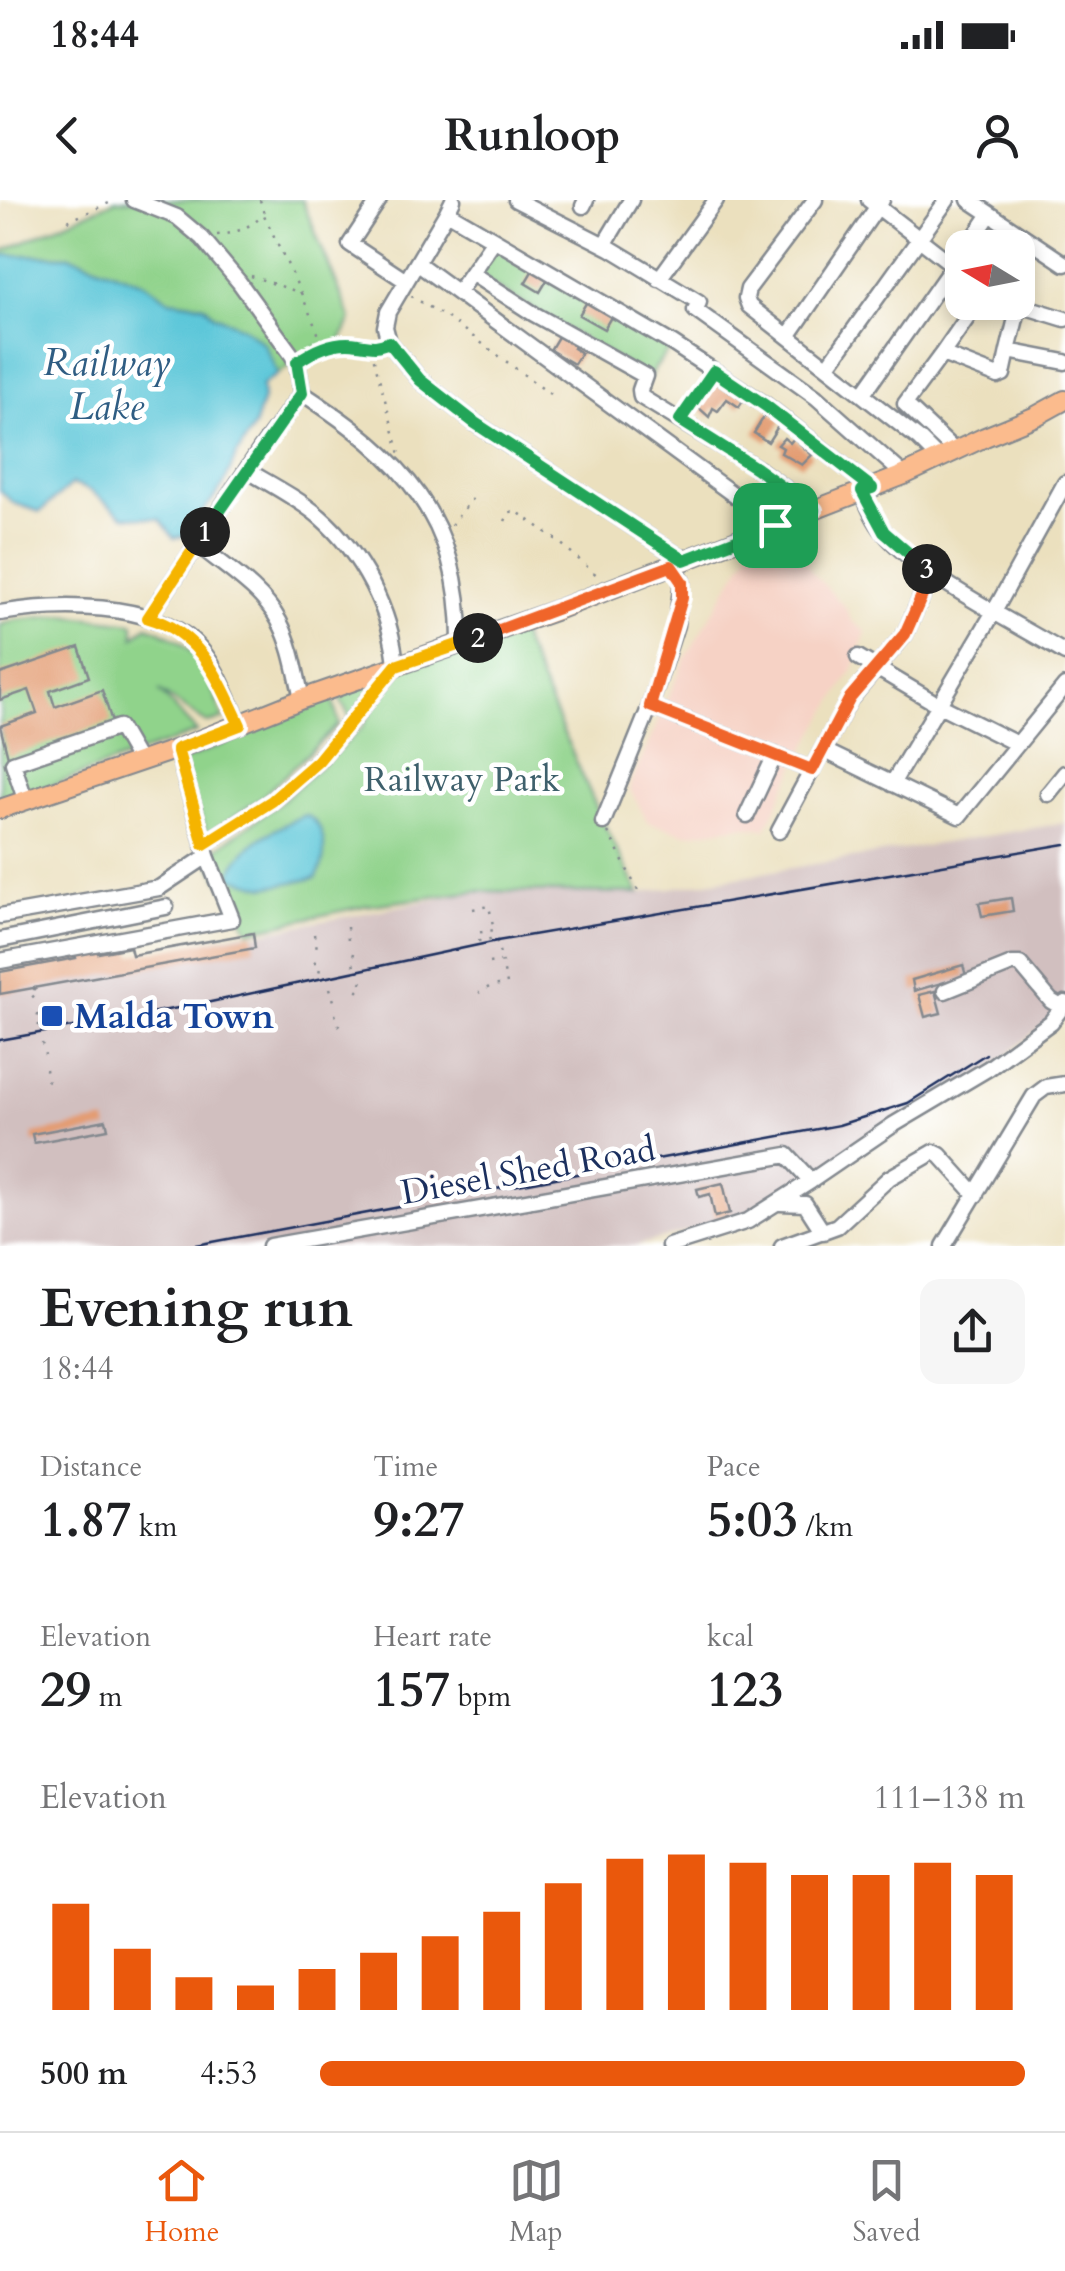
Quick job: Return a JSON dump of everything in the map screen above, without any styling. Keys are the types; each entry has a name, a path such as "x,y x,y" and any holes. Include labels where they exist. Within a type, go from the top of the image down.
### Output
{"main road":[{"path":"0,809 177,749 302,699 612,589 904,475 1065,400"},
{"path":"981,440 1065,414"}],"street":[{"path":"134,200 177,217 202,238 297,362 302,393 148,618"},
{"path":"379,200 350,244 404,285"},
{"path":"516,200 604,245 699,302 695,310 816,397 904,475"},
{"path":"604,245 631,200"},
{"path":"816,200 748,289 746,298 750,306 947,456"},
{"path":"828,366 946,200"},
{"path":"969,200 1007,230"},
{"path":"660,279 712,201"},
{"path":"788,335 876,202 918,239 945,252"},
{"path":"603,822 650,706 682,598 678,563 475,423 420,380 389,342 385,327 388,312 450,206 494,240 673,344 766,406 867,490 884,532 932,573 1065,653"},
{"path":"980,230 990,214"},
{"path":"458,292 494,240"},
{"path":"1035,249 1065,264"},
{"path":"417,263 775,525"},
{"path":"472,273 534,314 645,376 641,397 756,468 814,510"},
{"path":"863,394 945,282"},
{"path":"1035,310 1065,318"},
{"path":"947,456 905,404 966,320"},
{"path":"942,354 1002,376 1013,320"},
{"path":"1008,351 1065,362"},
{"path":"302,393 367,438 406,475 429,510 456,594 460,644"},
{"path":"177,749 206,850 232,918 2,961 0,941 162,898 206,850 318,761 396,666 384,614 366,574 350,551 318,516 248,471"},
{"path":"892,784 1063,493"},
{"path":"197,544 252,588 278,620 302,699"},
{"path":"778,831 850,698 905,634 932,573"},
{"path":"0,613 94,608 166,623 196,644 240,725"},
{"path":"858,656 937,704 1017,744"},
{"path":"823,750 954,814 962,814 1065,686"},
{"path":"650,706 812,770"},
{"path":"25,800 12,763 119,727 139,762"},
{"path":"747,815 776,755"},
{"path":"1048,794 1065,773"},
{"path":"0,916 162,898"},
{"path":"162,898 174,930"},
{"path":"0,930 162,898"},
{"path":"677,1245 748,1221 894,1124 989,1068 1051,1022 1063,1004 1051,1001 1020,964 945,991"},
{"path":"944,1246 1034,1096 1046,1087 1065,1084"},
{"path":"782,1246 846,1220 894,1175 936,1152 976,1196"},
{"name":"Diesel Shed Road","path":"270,1246 787,1155 812,1181"},
{"path":"776,1203 805,1204 823,1232"}],"path":[{"path":"68,222 116,200"},
{"path":"260,200 324,347"},
{"path":"202,238 230,234 264,216"},
{"path":"226,268 301,293"},
{"path":"404,285 550,394"},
{"path":"297,362 316,348 355,343 371,349 389,342"},
{"path":"371,349 406,475"},
{"path":"680,420 714,371"},
{"path":"441,538 474,495"},
{"path":"505,521 510,512 516,511 574,554 612,589"},
{"path":"603,822 640,893"},
{"path":"473,909 488,906 494,930 476,934"},
{"path":"347,928 348,941"},
{"path":"314,934 317,948"},
{"path":"478,941 496,938 507,984 491,986 479,994"},
{"path":"354,954 356,969"},
{"path":"488,962 501,960"},
{"path":"314,962 320,967 319,974"},
{"path":"362,981 357,990 362,995"},
{"path":"35,988 30,993 38,1002"},
{"path":"330,988 334,1001"},
{"path":"38,1014 36,1022 41,1030"},
{"path":"336,1014 340,1028"},
{"path":"42,1043 45,1055"},
{"path":"46,1069 48,1084"}],"shaded area":[{"path":"762,530 792,542 813,573 846,608 851,620 866,632 853,669 798,761 766,829 743,826 686,834 648,822 629,788 686,657"},
{"path":"1065,823 1062,1009 968,1088 787,1197 732,1219 634,1246 0,1246 0,987 244,932 250,935 478,891 640,893"}],"green space":[{"path":"116,200 302,200 351,319 339,345 316,348 278,374 264,344 204,305 170,300 142,282 70,256 0,255"},
{"path":"494,241 673,344 648,378 472,273"},
{"path":"63,615 134,623 134,637 147,626 178,641 198,660 223,719 207,723 159,691 197,732 0,804 0,625"},
{"name":"Railway Park","path":"516,625 603,822 639,893 478,891 364,906 249,931 206,856 277,805 361,729 391,675 353,723 334,688"},
{"path":"332,697 339,724 261,798 208,835 178,763"}],"water":[{"name":"Railway Lake","path":"0,255 70,256 142,282 170,300 204,305 264,344 278,374 262,385 263,399 254,427 223,486 184,536 174,538 160,519 124,516 89,490 72,484 40,512 13,503 0,490"},
{"path":"305,815 318,826 324,843 323,861 316,878 265,887 231,877 234,866 250,847"}],"building":[{"path":"534,268 549,277 540,292 525,283"},
{"path":"589,298 614,312 604,329 579,315"},
{"path":"562,330 578,340 573,348 581,353 574,364 550,350"},
{"path":"714,374 746,396 739,407 727,399 718,411 713,408 709,417 698,407 698,399"},
{"path":"768,410 782,420 768,442 754,433"},
{"path":"784,438 790,443 794,438 812,455 802,465 781,453 783,448 778,445"},
{"path":"79,647 89,677 50,691 55,707 102,690 112,722 8,757 0,726 37,713 29,690 0,700 0,674"},
{"path":"1011,898 1013,911 982,916 979,903"},
{"name":"Malda Town","path":"253,933 255,948 0,994 0,972 76,958 75,954 97,950 98,953 130,947 132,955"},
{"path":"963,965 966,976 914,991 912,980"},
{"path":"935,991 941,1013 925,1017 919,995"},
{"path":"106,1120 108,1129 34,1143 32,1134"},
{"path":"723,1183 730,1213 715,1217 710,1194 699,1197 697,1189"}],"railway":[{"path":"0,1040 206,1003 497,941 1065,844"},
{"path":"191,1246 839,1125 908,1103 986,1054"}],"place":[{"name":"Malda Town","path":"52,1016"}],"route":[{"path":"389,342 420,380 475,423 684,560 775,525 814,510 680,420 714,371 872,488 862,491 884,532 932,573 905,634 850,698 812,770 650,706 682,598 682,582 671,566 396,666 318,761 272,801 204,844 177,749 240,725 196,644 166,623 148,618 302,393 297,362 316,348 355,343 371,349 389,342"}]}
